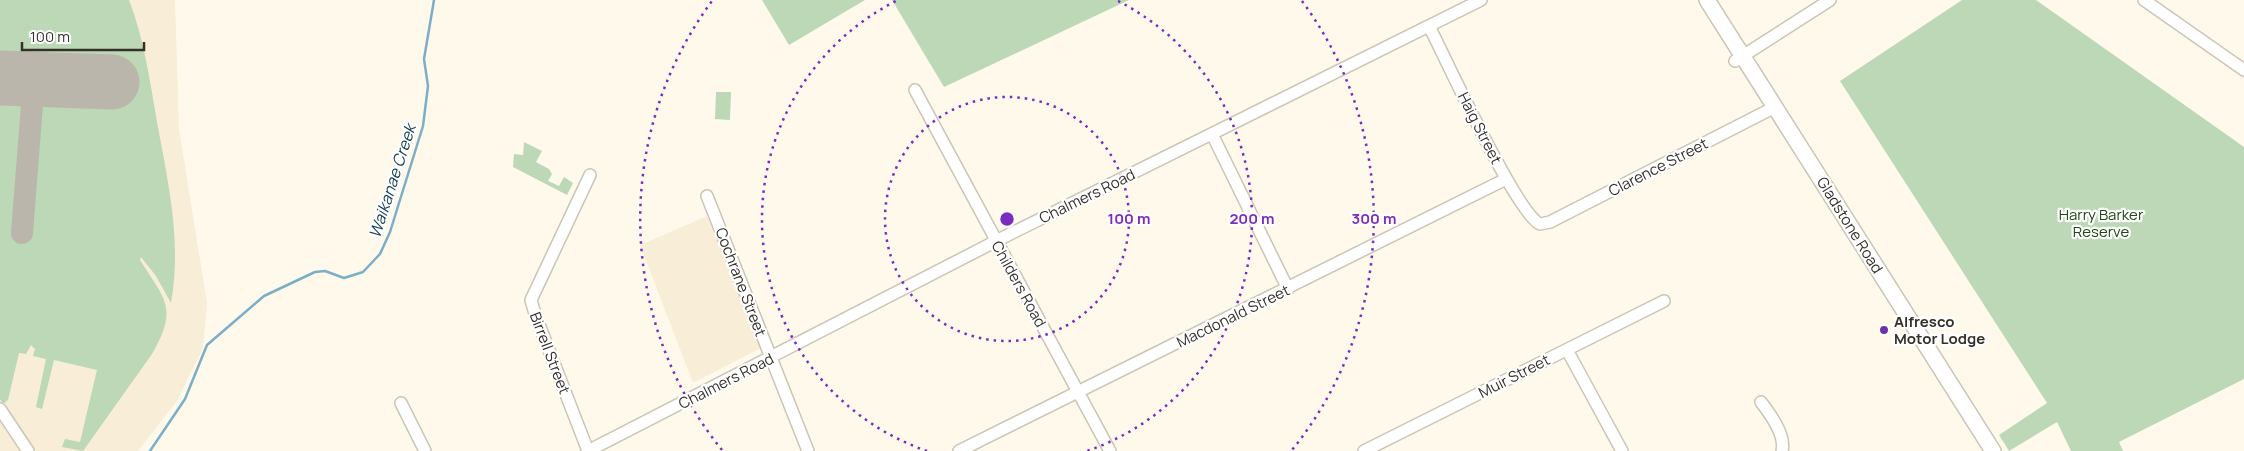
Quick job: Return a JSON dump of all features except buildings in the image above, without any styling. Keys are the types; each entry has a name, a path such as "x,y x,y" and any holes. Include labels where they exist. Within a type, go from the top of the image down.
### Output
{"main road":[{"name":"Gladstone Road","path":"1696,0 1739,58"},
{"name":"Gladstone Road","path":"1707,0 1739,58 1981,451"},
{"name":"Gladstone Road","path":"1771,110 1992,451"}],"street":[{"name":"Chalmers Road","path":"588,451 996,241 1481,0"},
{"path":"1739,58 1830,0"},
{"path":"2144,0 2244,70"},
{"name":"Haig Street","path":"1429,26 1506,179 1527,211 1540,224"},
{"name":"Childers Road","path":"915,90 1110,451"},
{"name":"Clarence Street","path":"1540,224 1550,222 1771,110"},
{"path":"1212,134 1288,289"},
{"name":"Birrell Street","path":"588,451 532,306 532,300 590,175"},
{"name":"Macdonald Street","path":"959,451 1506,179"},
{"name":"Cochrane Street","path":"707,196 808,451"},
{"name":"Muir Street","path":"1368,450 1664,301"},
{"path":"1567,350 1622,451"},
{"path":"1761,402 1771,416 1782,439 1782,451"},
{"path":"402,403 425,451"},
{"path":"0,410 26,448"},
{"path":"0,430 10,431 26,448"}],"shaded area":[{"path":"0,0 175,0 179,129 207,303 203,348 177,401 138,451 0,451"},
{"path":"707,216 761,348 693,383 640,245"}],"green space":[{"path":"0,0 129,0 143,45 149,76 172,212 175,257 171,303 156,276 141,257 140,260 157,286 166,305 165,326 152,354 83,451 62,447 65,439 80,442 97,370 54,360 42,409 36,407 46,359 33,356 35,349 31,345 26,354 19,353 8,400 3,404 0,399"},
{"path":"762,0 865,0 789,45"},
{"path":"892,0 1129,0 944,87"},
{"name":"Harry Barker Reserve","path":"1962,0 2036,0 2244,147 2244,379 2119,442 2123,451 2071,451 2057,422 2009,451 1999,435 2047,403 1840,81"},
{"path":"716,92 731,92 730,120 715,119"},
{"path":"524,142 542,151 536,162 549,169 552,174 548,181 559,186 564,177 573,183 567,195 513,167 514,154 523,155"}],"waterway":[{"name":"Waikanae Creek","path":"150,451 185,399 207,345 264,296 315,272 325,271 344,278 363,272 380,254 390,232 423,126 428,86 424,59 434,0"}],"taxiway":[{"path":"22,233 34,79"}],"runway":[{"path":"0,78 112,82"}],"place":[{"name":"Alfresco Motor Lodge","path":"1884,330"}]}
